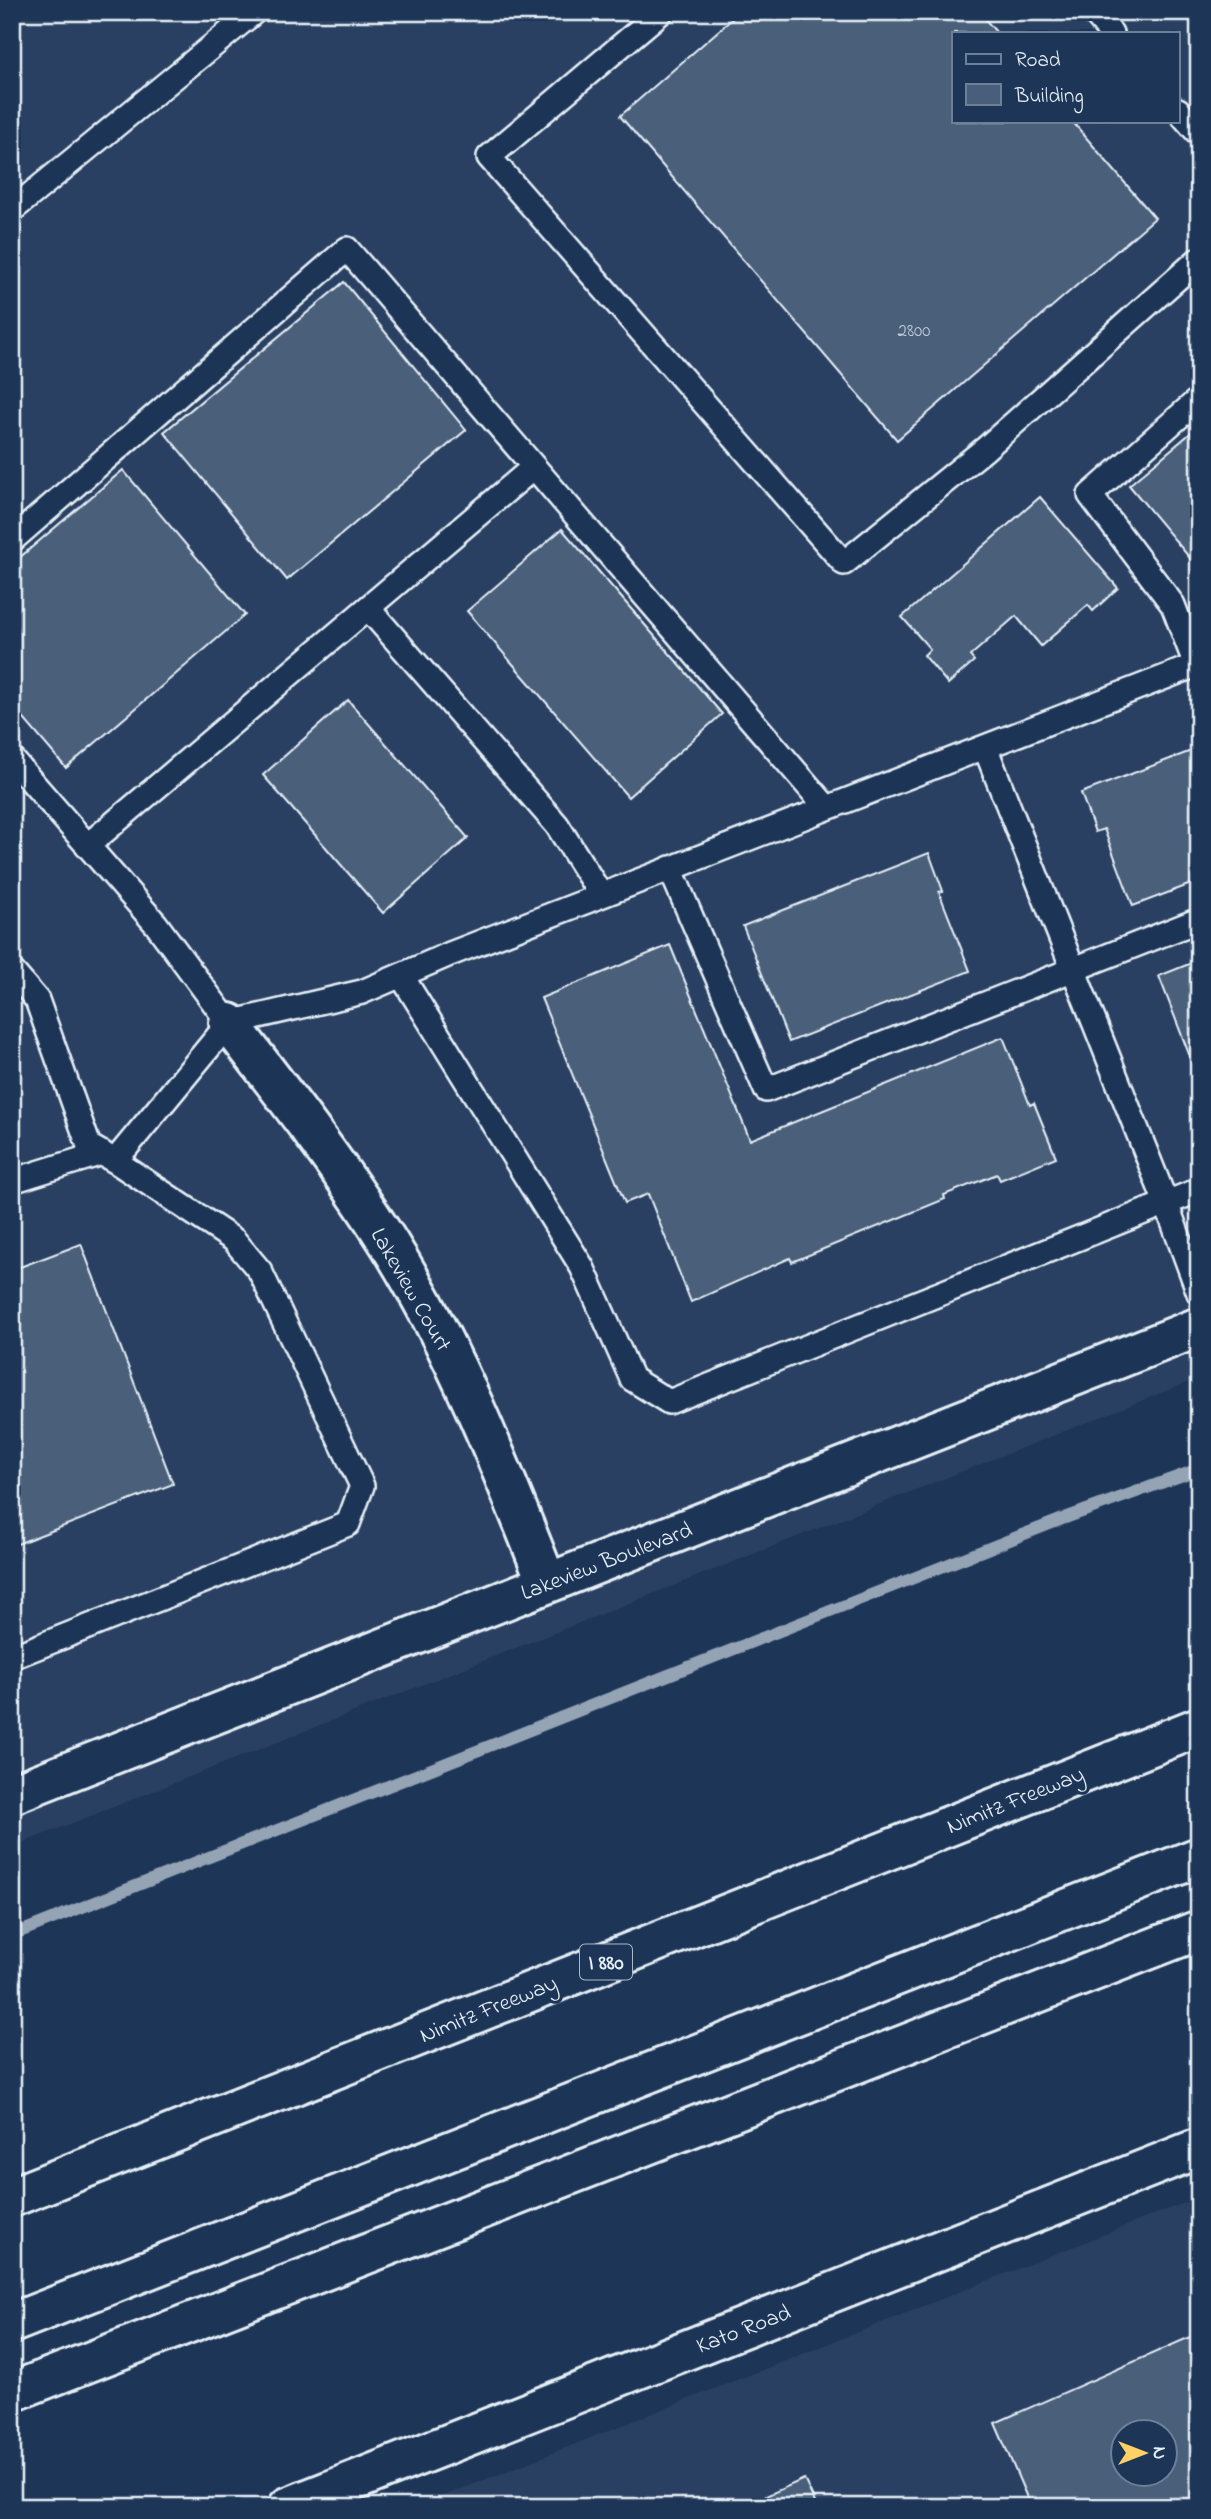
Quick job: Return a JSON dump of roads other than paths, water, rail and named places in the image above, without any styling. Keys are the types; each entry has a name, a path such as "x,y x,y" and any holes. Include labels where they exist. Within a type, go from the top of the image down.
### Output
{"main road":[{"name":"Lakeview Court","path":"229,1023 318,1138 389,1244 450,1353 499,1462 548,1583"},
{"name":"Lakeview Boulevard","path":"12,1794 1199,1327"},
{"name":"Nimitz Freeway","path":"12,2197 1199,1727"},
{"path":"12,2323 1199,1857"},
{"path":"12,2392 1199,1930"},
{"name":"Kato Road","path":"288,2507 1199,2148"}],"lane":[{"path":"12,210 254,12"},
{"path":"661,12 489,157 844,563 985,449 1199,259"},
{"path":"1093,12 1110,32"},
{"path":"1180,112 1199,134"},
{"path":"12,540 347,249 827,808"},
{"path":"12,1181 109,1157 229,1023 362,992 601,895 1197,664 1173,605 1090,495 1199,399"},
{"path":"87,846 534,467"},
{"path":"368,608 557,825 601,895"},
{"path":"985,747 1166,1203 1199,1293"},
{"path":"12,759 156,925 229,1023"},
{"path":"670,869 766,1090 1199,920"},
{"path":"12,971 37,1000 89,1146 234,1240 260,1271 362,1486 348,1524 12,1657"},
{"path":"401,975 582,1267 632,1379 669,1402 1199,1190"}],"waterway":[{"path":"12,1935 1065,1518 1199,1469"}]}
